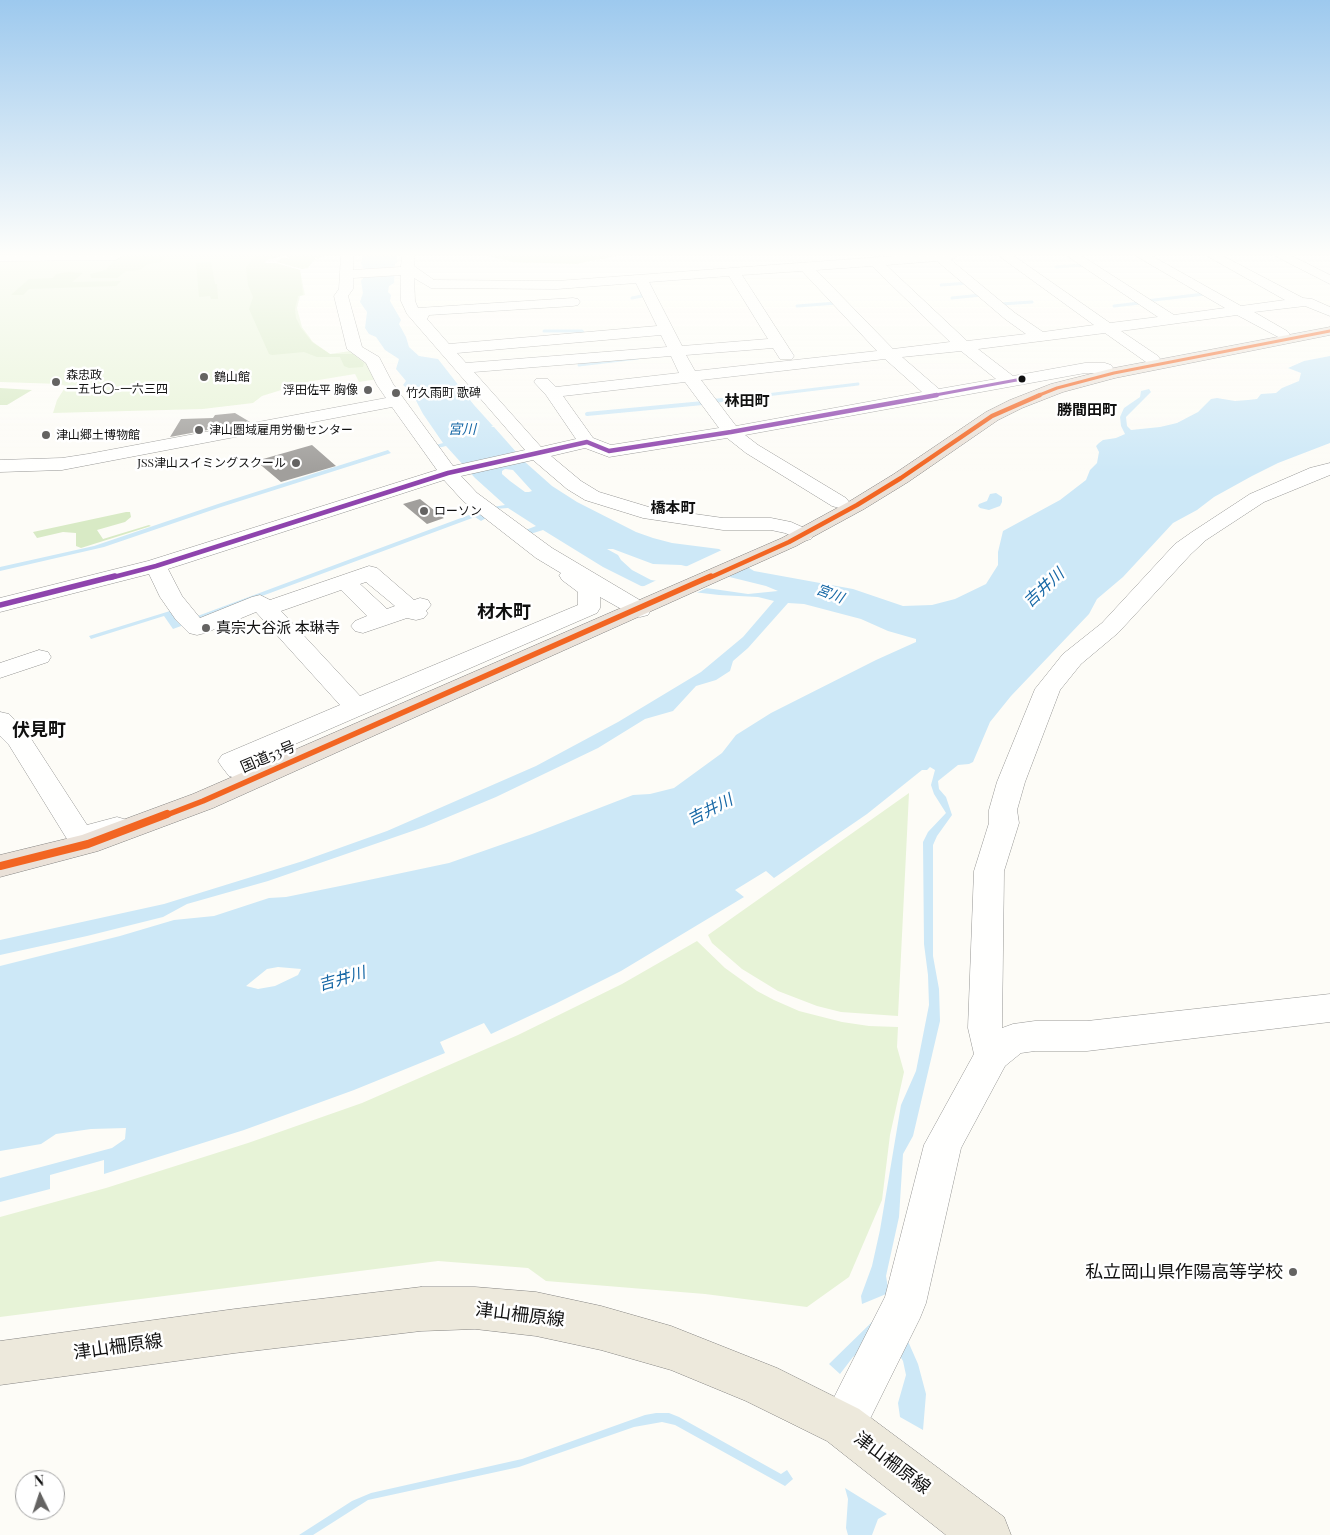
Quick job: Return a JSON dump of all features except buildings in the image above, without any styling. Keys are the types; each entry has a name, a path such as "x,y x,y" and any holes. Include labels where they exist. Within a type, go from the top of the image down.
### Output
{"highway":[{"name":"国道53号","path":"790,535 988,408 1024,392 1104,368 1320,328"},
{"name":"国道53号","path":"0,866 88,844 203,801 638,605 790,535 901,478 959,438 1016,404 1057,388 1114,373 1330,331"},
{"name":"国道53号","path":"0,851 77,832 144,809 638,605"}],"main road":[{"name":"津山柵原線","path":"0,1363 420,1308 475,1308 536,1314 601,1328 672,1348 761,1384 843,1426 986,1535"}],"street":[{"path":"239,770 232,761 588,608 589,590 470,497 448,473 385,385 373,360 355,350 349,328"},
{"path":"427,328 538,453 574,486 592,496 629,508 723,524 771,524 790,535"},
{"path":"768,328 792,365"},
{"path":"864,328 889,354 935,395"},
{"path":"945,328 963,345 1009,381"},
{"path":"1027,328 1040,336"},
{"path":"552,392 1107,328 1152,359"},
{"path":"1270,328 1282,334"},
{"path":"978,329 995,342"},
{"path":"446,349 664,330 689,376 731,432 752,449 840,502"},
{"path":"463,368 777,343"},
{"path":"529,380 539,379 552,392 587,442 609,451 731,432 1085,368 1104,368"},
{"path":"480,386 500,384"},
{"path":"2,468 62,464 88,460 396,401"},
{"path":"0,605 156,566 448,473 587,442"},
{"path":"992,1055 985,1028 989,872 1004,823 1003,810 1011,782 1048,689 1072,660 1110,628 1183,549 1199,536 1257,498 1309,475 1330,470"},
{"path":"544,553 638,605"},
{"path":"156,566 171,597 198,628 260,602 356,707"},
{"path":"266,609 369,573 416,609 373,622 345,582"},
{"path":"0,671 39,657"},
{"path":"0,720 19,740 77,832 84,836 100,833 178,806 203,801"},
{"path":"843,1426 905,1303 943,1146 992,1055 1013,1039 1035,1036 1087,1036 1330,1008"}],"green space":[{"path":"0,328 302,328 313,342 330,354 350,351 368,361 378,379 359,382 355,374 307,382 262,396 253,403 203,409 53,413 57,400 66,386 60,384 0,382"},
{"path":"257,328 301,328 312,342 330,354 353,354 364,363 363,367 349,368 344,366 340,357 317,357 304,352 269,354"},
{"path":"0,388 32,390 7,405 0,405"},
{"path":"130,512 131,517 125,522 97,530 103,539 151,526 81,548 76,546 76,533 63,532 37,538 33,532"},
{"path":"909,793 898,1016 841,1012 817,1006 778,991 742,969 712,943 708,935"},
{"path":"697,941 725,968 757,991 799,1011 842,1022 869,1026 898,1027 897,1047 904,1072 890,1135 882,1200 849,1277 807,1307 705,1294 546,1281 528,1268 438,1261 0,1317 0,1217 106,1188 248,1143 362,1103 518,1035 622,984"}],"water":[{"path":"365,328 401,328 409,347 419,356 438,359 493,426 491,427 494,427 525,462 552,486 577,502 636,532 653,538 672,543 719,549 754,571 853,589 903,606 932,605 955,599 986,584 998,565 998,552 1003,531 1060,500 1086,480 1090,470 1097,463 1099,452 1096,446 1103,440 1125,434 1121,426 1120,417 1124,408 1140,397 1141,391 1149,389 1151,392 1126,417 1127,426 1131,430 1177,423 1198,412 1211,399 1248,400 1257,399 1261,394 1276,393 1282,388 1299,381 1301,373 1288,368 1304,361 1330,356 1330,443 1278,463 1252,476 1173,523 1123,577 1097,599 1089,614 1011,696 990,722 973,762 958,765 938,781 939,789 946,797 952,815 933,845 933,956 939,989 940,1021 913,1136 903,1154 899,1217 886,1276 888,1288 891,1292 862,1304 861,1296 872,1266 880,1230 901,1105 916,1071 929,1005 924,944 923,842 928,832 946,813 934,794 931,785 935,770 930,767 927,770 922,770 867,814 774,878 766,871 735,890 744,897 621,971 491,1034 484,1023 440,1042 445,1053 354,1090 244,1130 104,1174 104,1160 50,1175 50,1189 0,1202 0,1178 112,1148 125,1139 126,1128 91,1129 56,1134 41,1144 0,1151 0,966 120,936 174,920 214,916 269,898 286,897 449,863 532,834 633,795 650,794 674,788 722,753 736,735 771,713 916,642 916,639 888,631 861,619 804,604 788,603 748,648 733,661 730,671 716,680 696,686 673,711 645,719 598,748 496,797 424,827 268,881 187,904 163,917 0,955 0,940 164,904 303,861 387,831 536,766 618,722 701,672 743,637 774,601 758,597 719,595 641,586 603,567 543,530 527,535 523,531 536,526 508,508 494,509 493,507 505,505 475,478 446,446 438,448 436,445 443,443 423,414 411,391 403,385 406,381 396,369 399,359 385,350 376,337 369,334","holes":["505,469 513,470 532,491 525,492 502,474 502,471","607,549 613,549 653,564 681,565 766,586 778,591 748,594 651,580 632,570 618,555","278,967 301,969 298,975 275,986 258,989 246,986 267,969"]},
{"path":"388,450 391,453 221,507 104,547 0,571 0,567 94,546"},
{"path":"996,493 1002,497 1000,506 989,510 978,506 987,501 990,494"},
{"path":"477,512 486,518 481,521 475,517 173,629 164,616 91,639 89,636 170,611 177,621 195,617"},
{"path":"873,1321 869,1346 853,1357 840,1374 829,1364"},
{"path":"907,1339 918,1364 926,1394 923,1430 900,1417 898,1403 906,1375 900,1356"},
{"path":"669,1413 679,1417 781,1474 787,1470 793,1479 785,1486 675,1425 662,1422 634,1427 519,1467 368,1500 313,1535 299,1535 352,1501 371,1493 522,1459 645,1415"},
{"path":"845,1488 887,1514 878,1519 872,1535 848,1535 846,1528 848,1499"}],"pier":[{"path":"724,549 751,566 726,578 683,568"},
{"path":"659,579 709,587 692,595 640,588"}],"waterway":[{"path":"544,331 582,331 585,336"},
{"path":"579,365 638,358"},
{"path":"758,396 858,384"},
{"path":"713,401 768,395"},
{"path":"587,414 703,403"}],"transit line":[{"path":"0,866 88,844 203,801 789,542 857,505 901,478 992,416 1016,404 1057,388 1114,373 1330,331"},
{"path":"0,605 156,566 448,473 587,442 609,451 731,432 1022,379"}],"place":[{"name":"鶴山館","path":"204,377"},
{"name":"森忠政 一五七〇-一六三四","path":"56,382"},
{"name":"浮田佐平 胸像","path":"368,390"},
{"name":"竹久雨町 歌碑","path":"396,393"},
{"name":"津山圏域雇用労働センター","path":"199,430"},
{"name":"津山郷土博物館","path":"46,435"},
{"name":"JSS津山スイミングスクール","path":"296,463"},
{"name":"ローソン","path":"424,511"},
{"name":"真宗大谷派 本琳寺","path":"206,628"},
{"name":"私立岡山県作陽高等学校","path":"1293,1272"}],"district":[{"name":"林田町","path":"747,401"},
{"name":"勝間田町","path":"1087,410"},
{"name":"橋本町","path":"673,508"},
{"name":"材木町","path":"504,612"},
{"name":"伏見町","path":"39,730"}],"water label":[{"name":"宮川","path":"462,430"},
{"name":"吉井川","path":"1044,588"},
{"name":"宮川","path":"830,594"},
{"name":"吉井川","path":"710,810"},
{"name":"吉井川","path":"342,979"}]}
